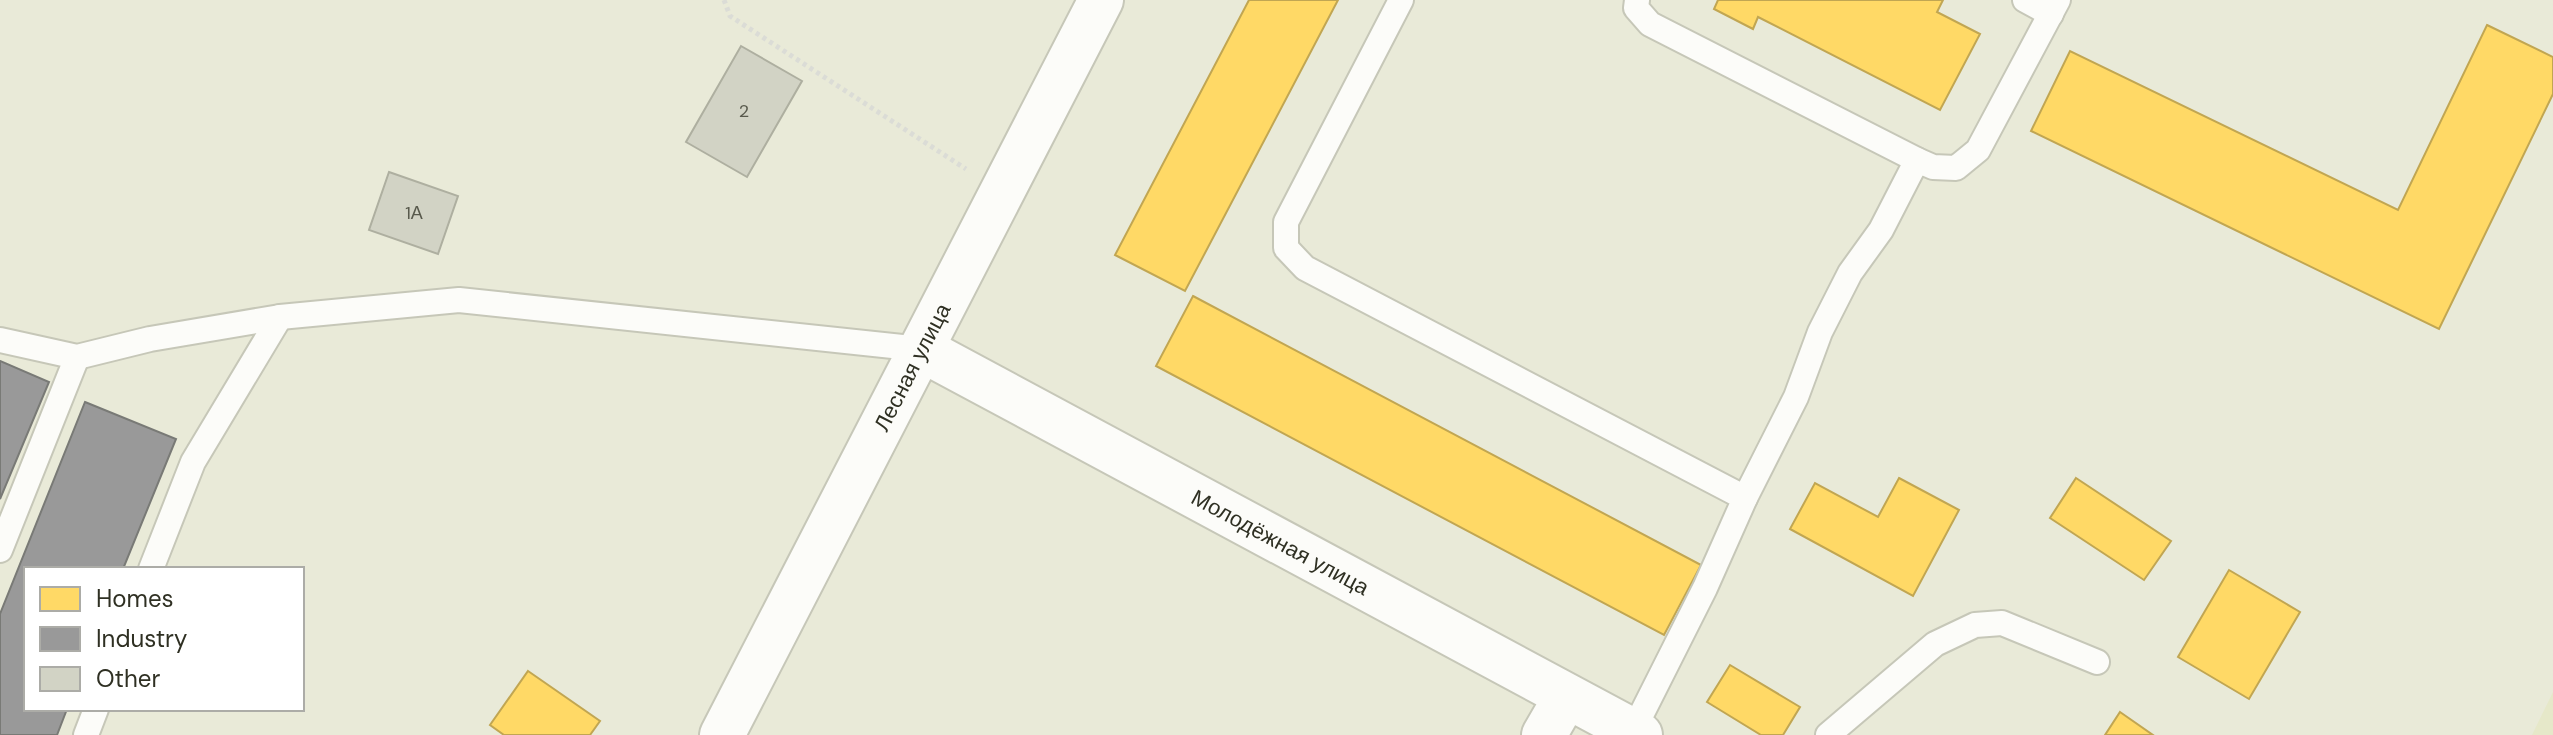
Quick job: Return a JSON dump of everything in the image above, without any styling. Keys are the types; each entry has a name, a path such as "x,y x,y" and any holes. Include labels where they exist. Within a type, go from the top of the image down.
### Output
{"street":[{"name":"Лесная улица","path":"722,735 1101,0"},
{"name":"Молодёжная улица","path":"921,349 1636,733"},
{"path":"1544,735 1566,697"}],"lane":[{"path":"1401,0 1286,222 1286,248 1305,268 1745,498"},
{"path":"1637,0 1636,8 1650,24 1917,160 1933,167 1956,168 1978,150 2054,7 2025,0"},
{"path":"1636,733 1745,498 1796,397 1826,320 1850,273 1881,230 1917,160"},
{"path":"0,340 77,357 150,339 280,317 459,300 921,349"},
{"path":"152,567 193,462 280,317"},
{"path":"0,550 77,357"},
{"path":"1828,735 1935,644 1975,625 2002,623 2097,662"},
{"path":"86,735 95,711"}],"path":[{"path":"724,0 730,16 1000,191"}],"shaded area":[{"path":"2553,692 2553,735 2532,735"}],"building: Homes":[{"path":"1249,0 1338,0 1185,291 1115,255"},
{"path":"1718,0 1943,0 1937,12 1980,34 1940,110 1758,17 1753,29 1714,9"},
{"path":"2487,25 2553,57 2553,94 2439,329 2031,131 2070,51 2398,210"},
{"path":"1193,296 1701,565 1664,635 1156,366"},
{"path":"1899,478 1959,510 1913,596 1790,529 1815,483 1878,517"},
{"path":"2076,478 2171,541 2144,580 2050,518"},
{"path":"2229,570 2300,612 2249,699 2178,657"},
{"path":"1730,665 1800,707 1783,735 1761,735 1707,702"},
{"path":"528,671 600,721 590,735 504,735 490,725"},
{"path":"2120,712 2153,735 2105,735"}],"building: Industry":[{"path":"0,361 49,382 0,499"},
{"path":"85,402 176,439 124,567 24,567 24,711 66,711 57,735 0,735 0,614"}],"building: Other":[{"path":"741,46 802,81 747,177 686,142"},
{"path":"389,172 458,196 438,254 369,230"}]}
